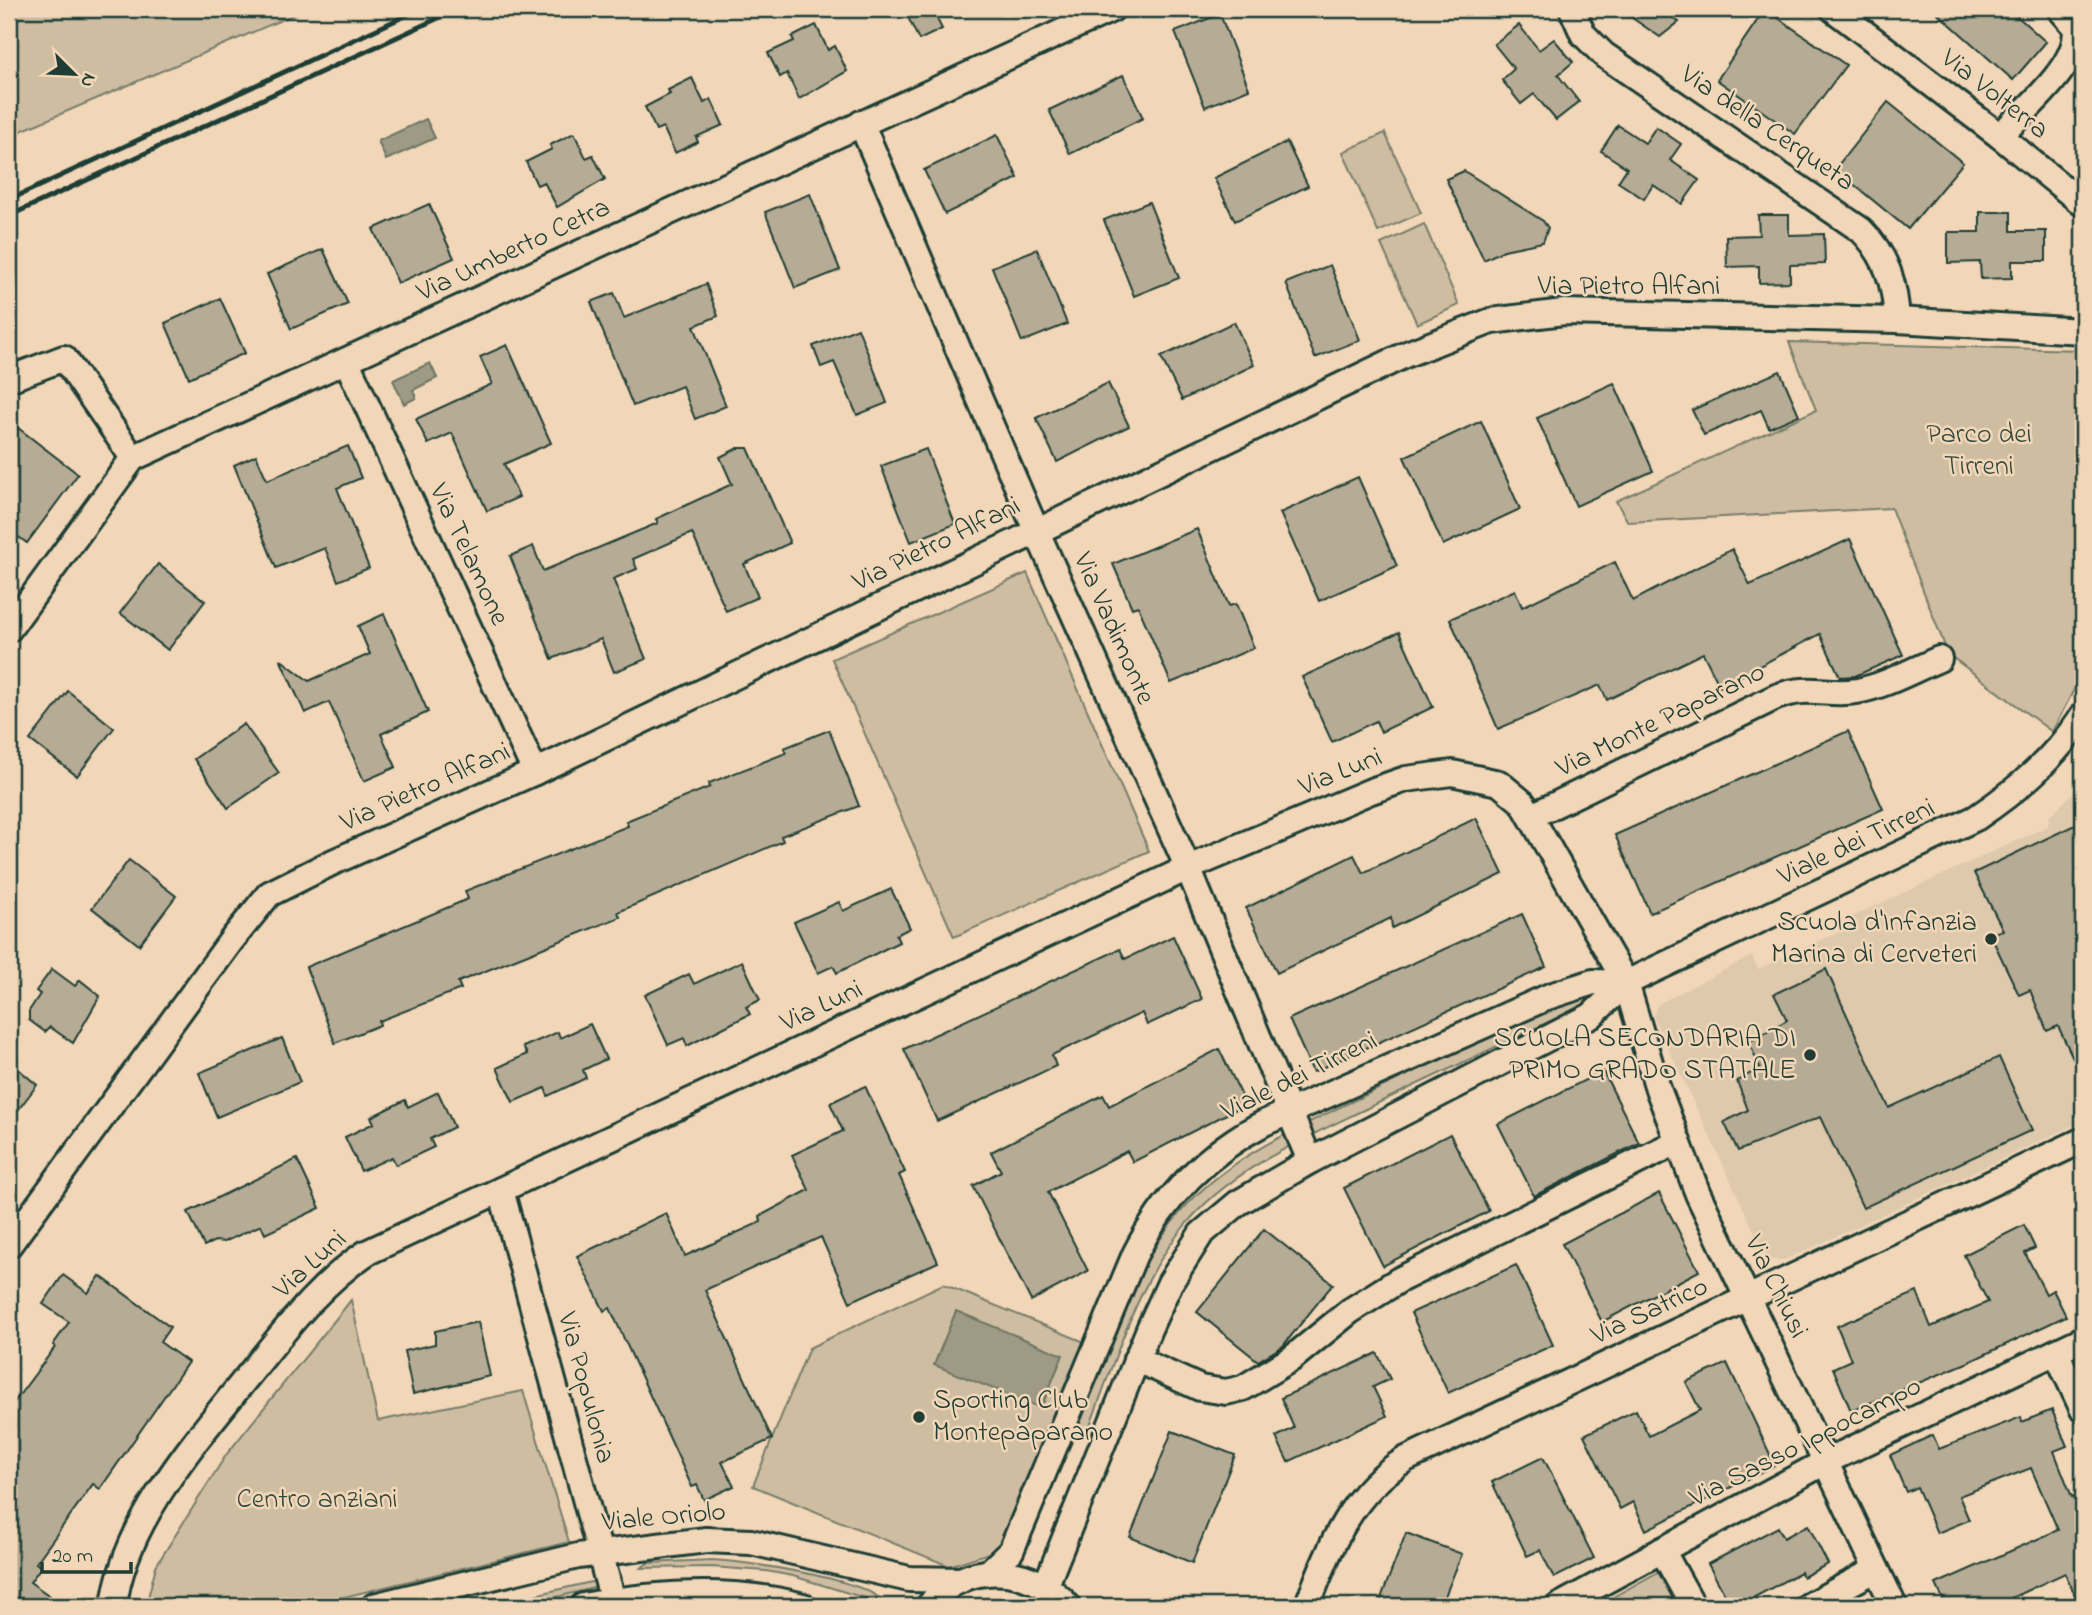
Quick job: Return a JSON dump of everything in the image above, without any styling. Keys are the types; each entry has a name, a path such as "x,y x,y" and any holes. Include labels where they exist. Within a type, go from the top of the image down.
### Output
{"street":[{"name":"Via Umberto Cetra","path":"9,629 133,458 1112,9"},
{"name":"Via della Cerqueta","path":"1572,9 1583,34 1604,55 1861,230 1879,250 1890,272 1896,320"},
{"name":"Via Volterra","path":"1833,9 2000,136 2083,204"},
{"path":"2000,136 2063,68 2073,52 2075,26 2060,9"},
{"name":"Via Vadimonte","path":"861,123 1036,530 1188,868 1287,1112 1310,1161"},
{"name":"Via Pietro Alfani","path":"9,1245 231,941 269,894 535,772 1407,354 1491,321 1564,312 1896,320 2083,331"},
{"path":"9,379 64,358 133,458"},
{"name":"Via Telamone","path":"347,362 535,772"},
{"name":"Via Monte Paparano","path":"1532,816 1776,697 1804,689 1839,692 1868,688 1939,659"},
{"name":"Viale dei Tirreni","path":"1046,1585 1136,1359 1170,1283 1201,1234 1238,1203 1310,1161 1591,1016 1626,983 1976,818 2043,768 2083,715"},
{"name":"Via Luni","path":"114,1606 120,1578 132,1545 173,1476 211,1422 315,1295 352,1262 381,1245 1188,868 1371,791 1422,776 1468,775 1499,783 1523,803 1532,816 1626,983"},
{"name":"Viale dei Tirreni","path":"989,1572 1011,1551 1126,1272 1150,1227 1185,1182 1213,1155 1245,1133 1287,1112 1564,990 1593,982 1626,983"},
{"name":"Via Chiusi","path":"1626,983 1677,1142 1746,1300 1827,1461 1875,1570 1894,1606"},
{"name":"Via Satrico","path":"1307,1606 1339,1529 1356,1502 1385,1472 1406,1459 2083,1140"},
{"path":"1136,1359 1200,1388 1226,1392 1243,1388 1291,1359 1350,1311 1399,1280 1677,1142"},
{"name":"Via Populonia","path":"501,1190 613,1601"},
{"name":"Via Sasso Ippocampo","path":"1559,1606 1827,1461 2083,1339"},
{"path":"2056,1352 2083,1410"},
{"name":"Viale Oriolo","path":"374,1606 599,1552 694,1541 730,1540 799,1552 902,1578 961,1580"},
{"path":"1662,1550 1693,1606"},
{"path":"1808,1606 1875,1570"},
{"path":"929,1606 937,1596 961,1580 989,1572 1019,1573 1046,1585 1068,1606"},
{"path":"583,1606 613,1601 707,1595 758,1598 803,1606"}],"shaded area":[{"path":"426,119 435,138 386,160 378,141"},
{"path":"430,363 437,378 413,390 416,398 404,404 393,380"},
{"path":"2083,783 2083,1121 1803,1252 1783,1260 1768,1260 1653,1016 1658,1004 1752,956 1758,969 1852,926 1851,917 2048,826 2049,817"},
{"path":"956,1311 1063,1355 1041,1408 934,1365"}],"green space":[{"path":"9,9 307,9 9,136"},
{"path":"1385,133 1421,213 1378,232 1343,152"},
{"path":"1424,224 1459,305 1417,324 1381,244"},
{"name":"Parco dei Tirreni","path":"1789,342 2083,350 2083,672 2052,732 1948,654 1891,508 1628,522 1616,501 1816,410"},
{"path":"1027,573 1149,851 954,937 832,659"},
{"path":"1588,989 1595,993 1592,1001 1297,1142 1247,1171 1201,1207 1166,1251 1152,1275 1128,1326 1088,1431 1081,1432 1079,1427 1108,1348 1142,1271 1171,1224 1191,1200 1214,1179 1296,1129"},
{"name":"Sporting Club Montepaparano","path":"943,1284 1087,1343 1004,1548 949,1566 753,1486 809,1348"},
{"name":"Centro anziani","path":"351,1300 378,1421 523,1391 569,1542 307,1606 146,1606 156,1566 226,1455"},
{"path":"712,1560 776,1568 832,1579 875,1595 884,1604 793,1576 766,1571 711,1567 641,1568 648,1563"},
{"path":"1660,1571 1677,1606 1597,1606"},
{"path":"600,1580 602,1586 519,1606 487,1606"}],"building":[{"path":"904,9 932,9 942,29 919,40"},
{"path":"1619,9 1660,9 1679,22 1660,37"},
{"path":"1765,9 1846,65 1795,134 1717,80"},
{"path":"1933,9 2009,9 2046,42 2013,80"},
{"path":"1220,14 1249,89 1205,107 1175,32"},
{"path":"816,25 828,50 835,46 847,71 799,99 787,73 780,77 768,53 794,41 792,37"},
{"path":"1519,25 1539,50 1554,39 1573,62 1558,75 1579,102 1556,120 1534,94 1521,104 1502,80 1514,69 1494,44"},
{"path":"1123,75 1143,118 1070,154 1049,110"},
{"path":"692,78 704,103 711,99 723,125 696,137 698,142 675,153 663,127 656,130 645,107 670,94 668,90"},
{"path":"1888,102 1963,163 1908,229 1835,169"},
{"path":"1618,125 1645,143 1656,127 1681,144 1670,160 1699,180 1682,204 1653,185 1644,199 1618,182 1627,168 1601,151"},
{"path":"574,133 586,158 593,155 605,179 557,207 544,182 537,185 526,162 552,149 550,145"},
{"path":"997,135 1018,178 945,214 924,170"},
{"path":"1287,142 1308,186 1235,221 1214,178"},
{"path":"1464,171 1543,221 1548,228 1543,242 1504,250 1484,260 1446,179"},
{"path":"810,194 840,270 795,288 765,212"},
{"path":"1149,202 1179,278 1134,296 1104,220"},
{"path":"429,204 454,258 398,283 373,229"},
{"path":"1980,212 2011,212 2011,231 2046,231 2046,261 2012,261 2012,278 1981,279 1980,262 1948,263 1948,232 1980,232"},
{"path":"1758,215 1789,215 1789,235 1824,234 1825,264 1790,265 1790,282 1759,283 1759,266 1727,267 1726,236 1759,235"},
{"path":"323,249 348,304 291,329 267,274"},
{"path":"1037,249 1067,324 1022,342 992,267"},
{"path":"1330,265 1360,340 1315,358 1286,283"},
{"path":"706,284 718,316 694,326 726,406 695,419 682,386 633,406 591,302 614,293 624,318"},
{"path":"220,298 245,353 189,378 165,323"},
{"path":"1234,322 1254,365 1182,400 1161,357"},
{"path":"858,328 887,403 857,415 834,362 821,367 813,346"},
{"path":"507,345 551,443 504,464 519,497 487,511 452,433 428,444 416,419 492,384 480,357"},
{"path":"1780,371 1799,415 1769,428 1761,410 1704,435 1692,410"},
{"path":"1108,383 1129,426 1057,462 1036,418"},
{"path":"1614,383 1653,471 1576,506 1537,418"},
{"path":"9,421 78,474 27,543 9,530"},
{"path":"1481,421 1520,509 1443,545 1404,457"},
{"path":"348,446 361,478 337,488 369,568 338,581 325,548 276,568 234,465 256,455 267,480"},
{"path":"738,448 748,448 790,543 744,564 758,597 726,611 692,533 633,559 637,569 613,579 646,659 614,672 601,639 552,659 510,556 533,546 543,571 658,523 656,519 732,484 720,457"},
{"path":"926,449 955,524 911,542 881,466"},
{"path":"1358,477 1397,566 1319,601 1280,513"},
{"path":"1197,529 1229,606 1236,604 1254,648 1171,683 1138,606 1132,608 1113,564"},
{"path":"1850,539 1903,655 1855,676 1840,677 1820,634 1720,687 1703,653 1607,700 1600,685 1498,729 1450,619 1515,590 1522,607 1615,562 1633,601 1732,549 1750,585"},
{"path":"158,564 205,601 168,650 120,613"},
{"path":"384,614 428,712 381,734 396,767 364,781 329,702 305,713 280,659 309,681 370,654 358,626"},
{"path":"1399,632 1433,707 1381,732 1376,721 1332,742 1302,677"},
{"path":"68,691 114,728 77,776 30,740"},
{"path":"244,724 279,773 228,808 194,759"},
{"path":"829,730 859,806 781,836 783,841 618,912 620,917 458,982 461,989 379,1021 380,1025 335,1043 306,967 468,899 465,891 628,826 626,821 710,787 709,783 786,753 784,748"},
{"path":"1848,731 1883,809 1650,913 1615,835"},
{"path":"1476,818 1503,874 1392,928 1391,918 1277,973 1246,908 1354,855 1363,873"},
{"path":"2083,821 2083,1079 2058,1026 2047,1031 2030,990 2019,995 1990,934 2003,930 1974,873"},
{"path":"129,860 176,896 139,945 92,908"},
{"path":"891,889 910,928 896,935 899,942 837,973 833,966 818,973 794,922 839,902 843,911"},
{"path":"1522,914 1546,967 1313,1072 1289,1019"},
{"path":"1173,936 1202,999 1147,1025 1142,1013 1052,1055 1056,1066 937,1121 904,1049 1120,949 1125,959"},
{"path":"742,961 760,1000 746,1007 750,1014 687,1046 684,1038 668,1045 645,995 689,974 694,984"},
{"path":"52,969 75,986 80,980 100,996 73,1043 50,1027 45,1032 29,1020 29,1011 40,994 36,991"},
{"path":"1826,969 1889,1108 1999,1057 2032,1130 1863,1208 1820,1117 1738,1151 1724,1122 1748,1110 1737,1081 1760,1068 1749,1042 1787,1020 1774,994"},
{"path":"590,1024 606,1059 583,1070 586,1078 548,1096 545,1088 513,1102 497,1068 527,1054 523,1047 558,1032 560,1038"},
{"path":"282,1038 300,1082 217,1117 199,1073"},
{"path":"1219,1049 1246,1104 1133,1162 1127,1151 1048,1192 1088,1271 1031,1301 973,1186 1001,1171 991,1152 1103,1095 1109,1106"},
{"path":"9,1061 37,1085 9,1122"},
{"path":"1603,1071 1639,1143 1534,1196 1498,1124"},
{"path":"865,1086 905,1172 899,1175 938,1262 850,1302 821,1237 705,1290 772,1439 722,1462 734,1486 704,1500 697,1485 692,1487 610,1308 604,1311 577,1256 666,1213 685,1256 761,1222 760,1216 809,1190 792,1155 843,1131 830,1103"},
{"path":"438,1092 454,1127 430,1139 434,1147 396,1165 392,1157 361,1171 345,1137 374,1123 371,1117 405,1100 408,1107"},
{"path":"1450,1134 1489,1211 1383,1266 1344,1188"},
{"path":"297,1159 320,1208 265,1234 261,1225 224,1242 215,1241 204,1246 188,1212"},
{"path":"1659,1193 1699,1271 1602,1322 1562,1244"},
{"path":"2024,1225 2035,1248 2025,1253 2046,1294 2053,1290 2066,1316 1969,1362 1851,1411 1833,1368 1851,1360 1837,1326 1917,1292 1931,1327 1988,1302 1964,1255"},
{"path":"1264,1229 1333,1284 1283,1346 1258,1361 1197,1312"},
{"path":"1516,1265 1553,1345 1448,1393 1411,1313"},
{"path":"63,1275 88,1293 100,1276 170,1327 160,1342 188,1362 100,1489 93,1484 36,1563 41,1567 30,1582 64,1606 9,1606 9,1409 55,1347 53,1345 69,1322 43,1304"},
{"path":"478,1322 490,1376 413,1394 404,1351 435,1344 435,1331"},
{"path":"1377,1353 1390,1379 1373,1387 1387,1416 1288,1462 1276,1437 1294,1428 1281,1398"},
{"path":"1727,1363 1775,1465 1646,1530 1633,1502 1620,1509 1584,1435 1636,1410 1649,1436 1700,1410 1686,1382"},
{"path":"2052,1410 2067,1446 2054,1451 2072,1497 2074,1496 2083,1515 2083,1606 2080,1606 2065,1573 2011,1598 2014,1606 1946,1606 1936,1584 2058,1530 2031,1468 1959,1496 1969,1520 1937,1533 1917,1487 1906,1492 1890,1455 1933,1435 1939,1449 2021,1417 2022,1422"},
{"path":"1172,1431 1235,1455 1192,1563 1130,1537"},
{"path":"1543,1457 1594,1558 1554,1578 1540,1550 1527,1556 1492,1482"},
{"path":"1808,1525 1828,1564 1803,1577 1801,1572 1738,1606 1731,1606 1708,1564 1778,1527 1784,1538"},
{"path":"1406,1533 1462,1554 1441,1606 1378,1606"}],"railway":[{"path":"9,200 420,9"},
{"path":"9,216 458,9"}],"place":[{"name":"Scuola d'Infanzia Marina di Cerveteri","path":"1991,939"},
{"name":"SCUOLA SECONDARIA DI PRIMO GRADO STATALE","path":"1810,1055"},
{"name":"Sporting Club Montepaparano","path":"919,1417"}]}
